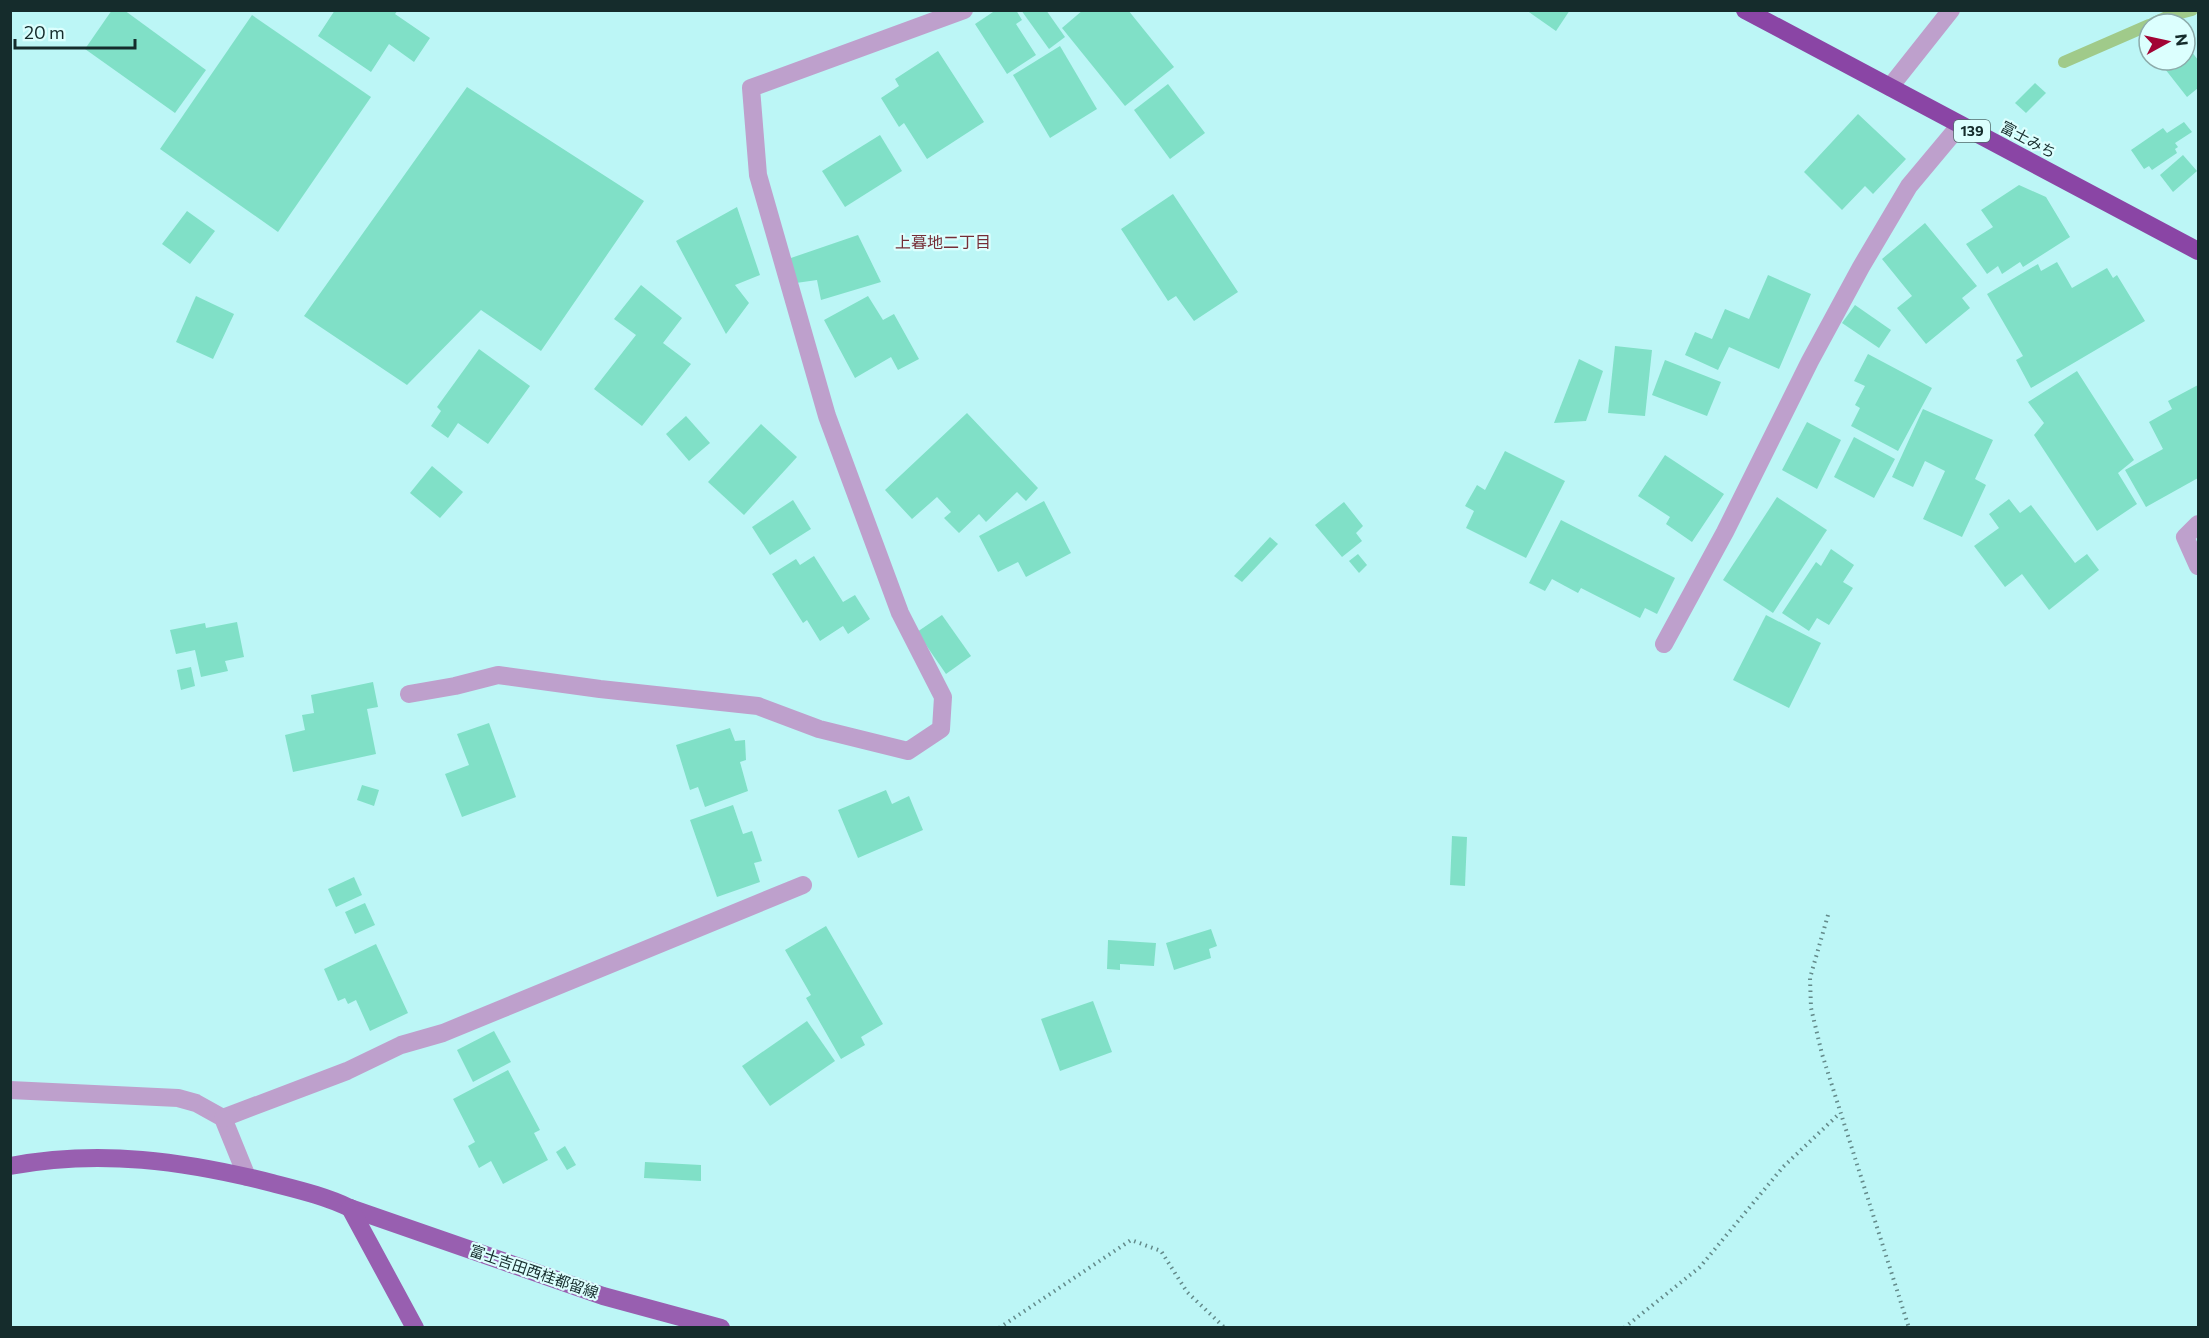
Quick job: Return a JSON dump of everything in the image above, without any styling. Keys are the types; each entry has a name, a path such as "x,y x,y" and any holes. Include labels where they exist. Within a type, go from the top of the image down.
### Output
{"highway":[{"name":"富士みち","path":"1745,10 2199,251"}],"main road":[{"name":"富士吉田西桂都留線","path":"10,1166 35,1162 113,1157 177,1162 247,1177 331,1198 350,1208 603,1296 721,1328"},
{"path":"350,1208 415,1328"}],"street":[{"path":"410,694 498,675 600,689 758,706 819,729 908,752 941,729 944,697 900,613 827,416 758,175 752,88 964,10"},
{"path":"1890,87 1951,10"},
{"path":"1664,644 1725,532 1810,361 1861,267 1909,186 1960,125"},
{"path":"2199,524 2185,537 2199,566"},
{"path":"223,1118 347,1071 401,1045 443,1033 803,885"},
{"path":"10,1090 178,1098 196,1103 223,1118 247,1177"}],"path":[{"path":"1828,915 1810,978 1811,1008 1840,1113 1909,1328"},
{"path":"1624,1328 1700,1267 1783,1167 1840,1113"},
{"path":"999,1328 1131,1240 1161,1251 1187,1292 1225,1328"}],"building":[{"path":"112,10 124,10 206,70 175,113 85,49"},
{"path":"335,10 398,10 395,14 430,38 414,62 389,44 371,72 318,36"},
{"path":"996,10 1016,10 1022,20 1016,24 1036,55 1007,74 975,24"},
{"path":"1021,10 1046,10 1065,37 1049,49"},
{"path":"1083,10 1128,10 1174,67 1125,106 1062,28"},
{"path":"1526,10 1570,10 1556,31"},
{"path":"252,15 371,97 278,232 160,149"},
{"path":"1060,46 1097,109 1050,138 1013,75"},
{"path":"938,51 984,122 927,159 904,123 899,127 881,98 899,86 895,79"},
{"path":"2197,59 2198,88 2187,97 2167,72 2197,72"},
{"path":"2035,83 2046,93 2026,113 2015,103"},
{"path":"1168,84 1205,133 1170,159 1134,110"},
{"path":"467,87 644,201 541,351 481,310 407,385 304,316"},
{"path":"1858,114 1906,159 1873,194 1865,186 1842,210 1804,172"},
{"path":"2184,122 2192,132 2175,143 2178,147 2175,149 2177,153 2152,170 2149,166 2144,169 2131,150 2163,128 2167,133"},
{"path":"880,135 902,171 845,207 822,171"},
{"path":"2183,155 2197,171 2173,192 2160,175"},
{"path":"2019,185 2046,197 2070,237 2023,267 2020,262 2002,274 1998,266 1987,274 1966,244 1993,227 1981,210"},
{"path":"1173,194 1238,292 1194,321 1176,296 1168,301 1121,229"},
{"path":"737,207 760,275 735,285 749,303 726,334 676,241"},
{"path":"187,211 215,231 190,264 162,244"},
{"path":"1925,223 1977,286 1962,298 1970,308 1926,344 1897,308 1912,296 1882,259"},
{"path":"858,235 881,282 821,300 817,280 796,283 788,259"},
{"path":"2057,262 2072,288 2107,268 2113,278 2117,275 2145,321 2031,388 2016,360 2023,356 1987,294 2038,264 2041,271"},
{"path":"1768,275 1811,294 1779,369 1729,347 1718,370 1685,355 1695,332 1712,339 1725,309 1749,319"},
{"path":"641,285 682,318 663,343 691,364 642,426 594,389 636,335 614,319"},
{"path":"196,296 234,314 213,359 176,342"},
{"path":"868,296 883,320 894,314 919,359 898,370 891,357 855,378 824,320"},
{"path":"1855,305 1891,330 1879,348 1842,323"},
{"path":"1615,346 1652,350 1645,416 1608,413"},
{"path":"479,349 530,386 488,444 458,423 448,438 431,426 441,411 437,407"},
{"path":"1868,354 1932,388 1898,451 1851,426 1860,408 1855,405 1865,386 1854,381"},
{"path":"1579,359 1603,371 1586,421 1554,423"},
{"path":"1665,360 1721,382 1707,416 1652,395"},
{"path":"2077,371 2134,460 2118,473 2137,504 2097,531 2034,435 2044,423 2028,402"},
{"path":"2198,385 2198,478 2146,507 2125,470 2163,449 2149,422 2172,409 2168,401"},
{"path":"1923,409 1993,440 1975,479 1986,485 1962,537 1923,519 1945,471 1925,461 1913,487 1892,477"},
{"path":"967,413 1038,488 1026,501 1017,492 986,522 979,514 959,533 944,518 951,512 937,497 912,519 885,490"},
{"path":"686,416 710,443 689,461 666,434"},
{"path":"1807,422 1841,440 1817,489 1782,470"},
{"path":"761,424 797,457 744,515 708,482"},
{"path":"1854,437 1895,459 1874,498 1834,477"},
{"path":"1505,451 1565,481 1526,558 1466,528 1474,511 1465,506 1477,485 1485,490"},
{"path":"1665,455 1724,494 1692,542 1666,524 1670,517 1638,496"},
{"path":"432,466 463,492 440,518 410,493"},
{"path":"1777,497 1827,530 1773,613 1723,580"},
{"path":"2009,499 2020,513 2031,505 2075,563 2087,554 2099,570 2049,610 2022,574 2005,587 1974,546 1999,528 1989,514"},
{"path":"793,500 811,529 770,555 752,527"},
{"path":"1044,501 1071,553 1026,577 1018,562 998,572 979,536"},
{"path":"1344,502 1363,526 1356,533 1362,541 1342,557 1315,525"},
{"path":"1561,520 1675,578 1657,614 1645,608 1640,618 1581,588 1578,593 1552,579 1545,591 1529,583"},
{"path":"1270,537 1278,544 1242,582 1234,576"},
{"path":"1831,549 1854,565 1843,582 1853,588 1829,625 1817,618 1809,631 1782,613 1816,562 1821,566"},
{"path":"1358,554 1367,565 1359,573 1349,561"},
{"path":"814,556 843,602 855,595 870,619 848,634 843,626 820,641 807,620 803,623 772,574 796,559 800,565"},
{"path":"942,615 971,656 946,674 917,632"},
{"path":"1766,615 1821,643 1789,708 1733,680"},
{"path":"237,622 244,657 225,661 228,671 201,677 195,650 176,654 170,630 205,623 206,628"},
{"path":"191,667 195,686 181,690 177,670"},
{"path":"373,682 378,707 367,709 376,754 293,772 285,735 305,730 302,715 314,713 311,695"},
{"path":"489,723 516,797 462,817 445,774 469,765 457,734"},
{"path":"730,728 735,741 745,740 746,760 740,762 748,791 705,807 698,787 690,790 676,745"},
{"path":"362,785 379,790 374,806 357,800"},
{"path":"886,790 892,804 909,796 923,830 858,858 838,810"},
{"path":"733,805 743,834 752,831 762,861 754,863 760,882 717,897 690,820"},
{"path":"1452,836 1467,837 1465,886 1450,885"},
{"path":"354,877 362,895 336,907 328,889"},
{"path":"365,903 375,925 355,934 345,912"},
{"path":"826,926 883,1024 861,1037 865,1045 841,1059 806,998 811,995 785,950"},
{"path":"1211,929 1217,946 1209,949 1211,958 1174,970 1166,943"},
{"path":"1108,940 1156,943 1154,966 1120,964 1120,970 1107,969"},
{"path":"376,944 408,1013 370,1031 356,1000 348,1004 345,998 338,1001 324,969"},
{"path":"1093,1001 1112,1052 1060,1071 1041,1019"},
{"path":"807,1021 835,1061 770,1106 742,1066"},
{"path":"494,1031 511,1062 473,1082 457,1050"},
{"path":"508,1070 540,1130 534,1133 548,1160 503,1184 491,1161 479,1168 468,1146 475,1142 453,1099"},
{"path":"565,1146 576,1165 567,1170 556,1152"},
{"path":"645,1162 701,1165 701,1181 644,1178"}],"waterway":[{"path":"2184,12 2192,10"},
{"path":"2064,62 2137,30"}],"district":[{"name":"上暮地二丁目","path":"943,242"}]}
